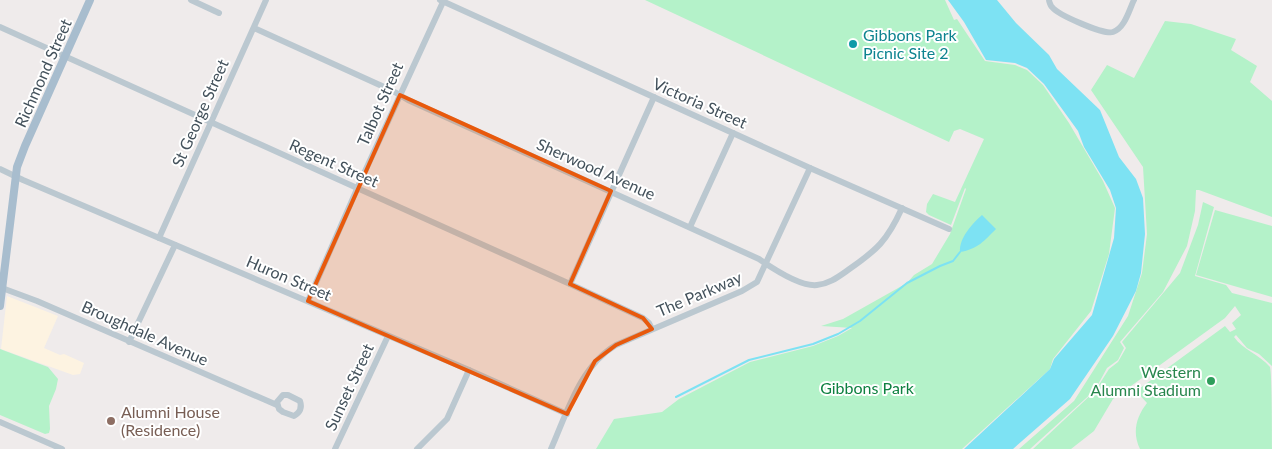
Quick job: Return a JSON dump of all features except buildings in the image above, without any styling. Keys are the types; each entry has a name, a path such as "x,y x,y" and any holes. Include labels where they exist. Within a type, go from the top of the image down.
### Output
{"main road":[{"name":"Richmond Street","path":"0,306 16,175 25,146 90,0"}],"street":[{"path":"191,0 219,13"},
{"name":"St George Street","path":"159,238 266,0"},
{"path":"1049,0 1052,7 1062,15 1103,32 1113,32 1122,26 1134,0"},
{"name":"Talbot Street","path":"308,301 442,1"},
{"name":"Victoria Street","path":"442,1 654,98 949,229"},
{"name":"Regent Street","path":"0,27 570,284 643,318 652,329"},
{"name":"Sherwood Avenue","path":"254,28 417,104 759,258 774,270 808,285 830,282 873,253 889,234 902,208"},
{"path":"570,284 654,98"},
{"path":"690,227 733,133"},
{"name":"The Parkway","path":"551,449 585,375 595,361 616,345 751,287 759,278 766,264 810,168"},
{"name":"Huron Street","path":"0,169 469,370 566,414"},
{"path":"129,342 175,245"},
{"name":"Broughdale Avenue","path":"1,290 37,301 277,405"},
{"name":"Sunset Street","path":"336,449 388,336"},
{"path":"417,449 446,419 469,370"},
{"path":"0,422 63,449"}],"highlighted area":[{"path":"400,95 611,191 570,284 643,318 652,329 616,345 595,361 567,414 308,301"}],"shaded area":[{"path":"7,296 58,316 44,348 84,363 80,374 73,375 1,349"}],"green space":[{"name":"Gibbons Park","path":"645,0 945,0 954,20 957,19 985,61 1015,65 1027,70 1043,85 1069,123 1103,181 1115,208 1109,254 1091,311 1053,359 1050,369 962,449 596,449 614,419 662,412 679,399 750,362 813,346 852,328 821,326 843,319 907,283 914,275 932,264 950,234 966,189 951,225 929,215 926,212 927,204 933,194 955,202 984,139 960,129 954,131 949,142"},
{"path":"1165,21 1191,24 1236,39 1231,50 1257,66 1250,82 1272,101 1272,217 1196,190 1195,211 1187,246 1163,292 1120,342 1124,348 1118,360 1107,368 1095,390 1030,449 1019,449 1074,401 1128,316 1142,273 1147,234 1143,167 1091,90 1107,65 1134,78"},
{"path":"1203,202 1214,207 1195,276 1226,285 1232,293 1272,303 1272,366 1259,354 1247,348 1236,335 1234,337 1242,345 1270,367 1272,449 1140,449 1136,437 1136,425 1147,403 1136,391 1225,326 1230,332 1236,329 1232,323 1241,315 1235,306 1225,318 1113,399 1094,431 1071,449 1033,449 1095,391 1109,369 1118,362 1126,348 1122,342 1180,273 1198,225"},
{"path":"1215,210 1272,226 1272,297 1196,275"},
{"path":"0,349 48,367 58,379 49,406 49,433 45,434 0,415"}],"water":[{"path":"948,0 997,0 1016,23 1049,55 1057,69 1100,110 1119,157 1136,179 1143,198 1145,234 1141,273 1136,291 1113,336 1070,399 1013,449 964,449 1050,369 1054,359 1092,315 1114,238 1116,208 1110,190 1084,147 1078,131 1044,84 1027,68 1015,63 986,60 964,22"},
{"path":"982,215 996,229 976,247 960,252 964,237 970,227"}],"waterway":[{"path":"676,397 749,360 813,344 838,334 860,321 907,283 953,261 960,252"}],"place":[{"name":"Gibbons Park Picnic Site 2","path":"853,44"},
{"name":"Western Alumni Stadium","path":"1211,381"},
{"name":"Alumni House (Residence)","path":"111,421"}]}
